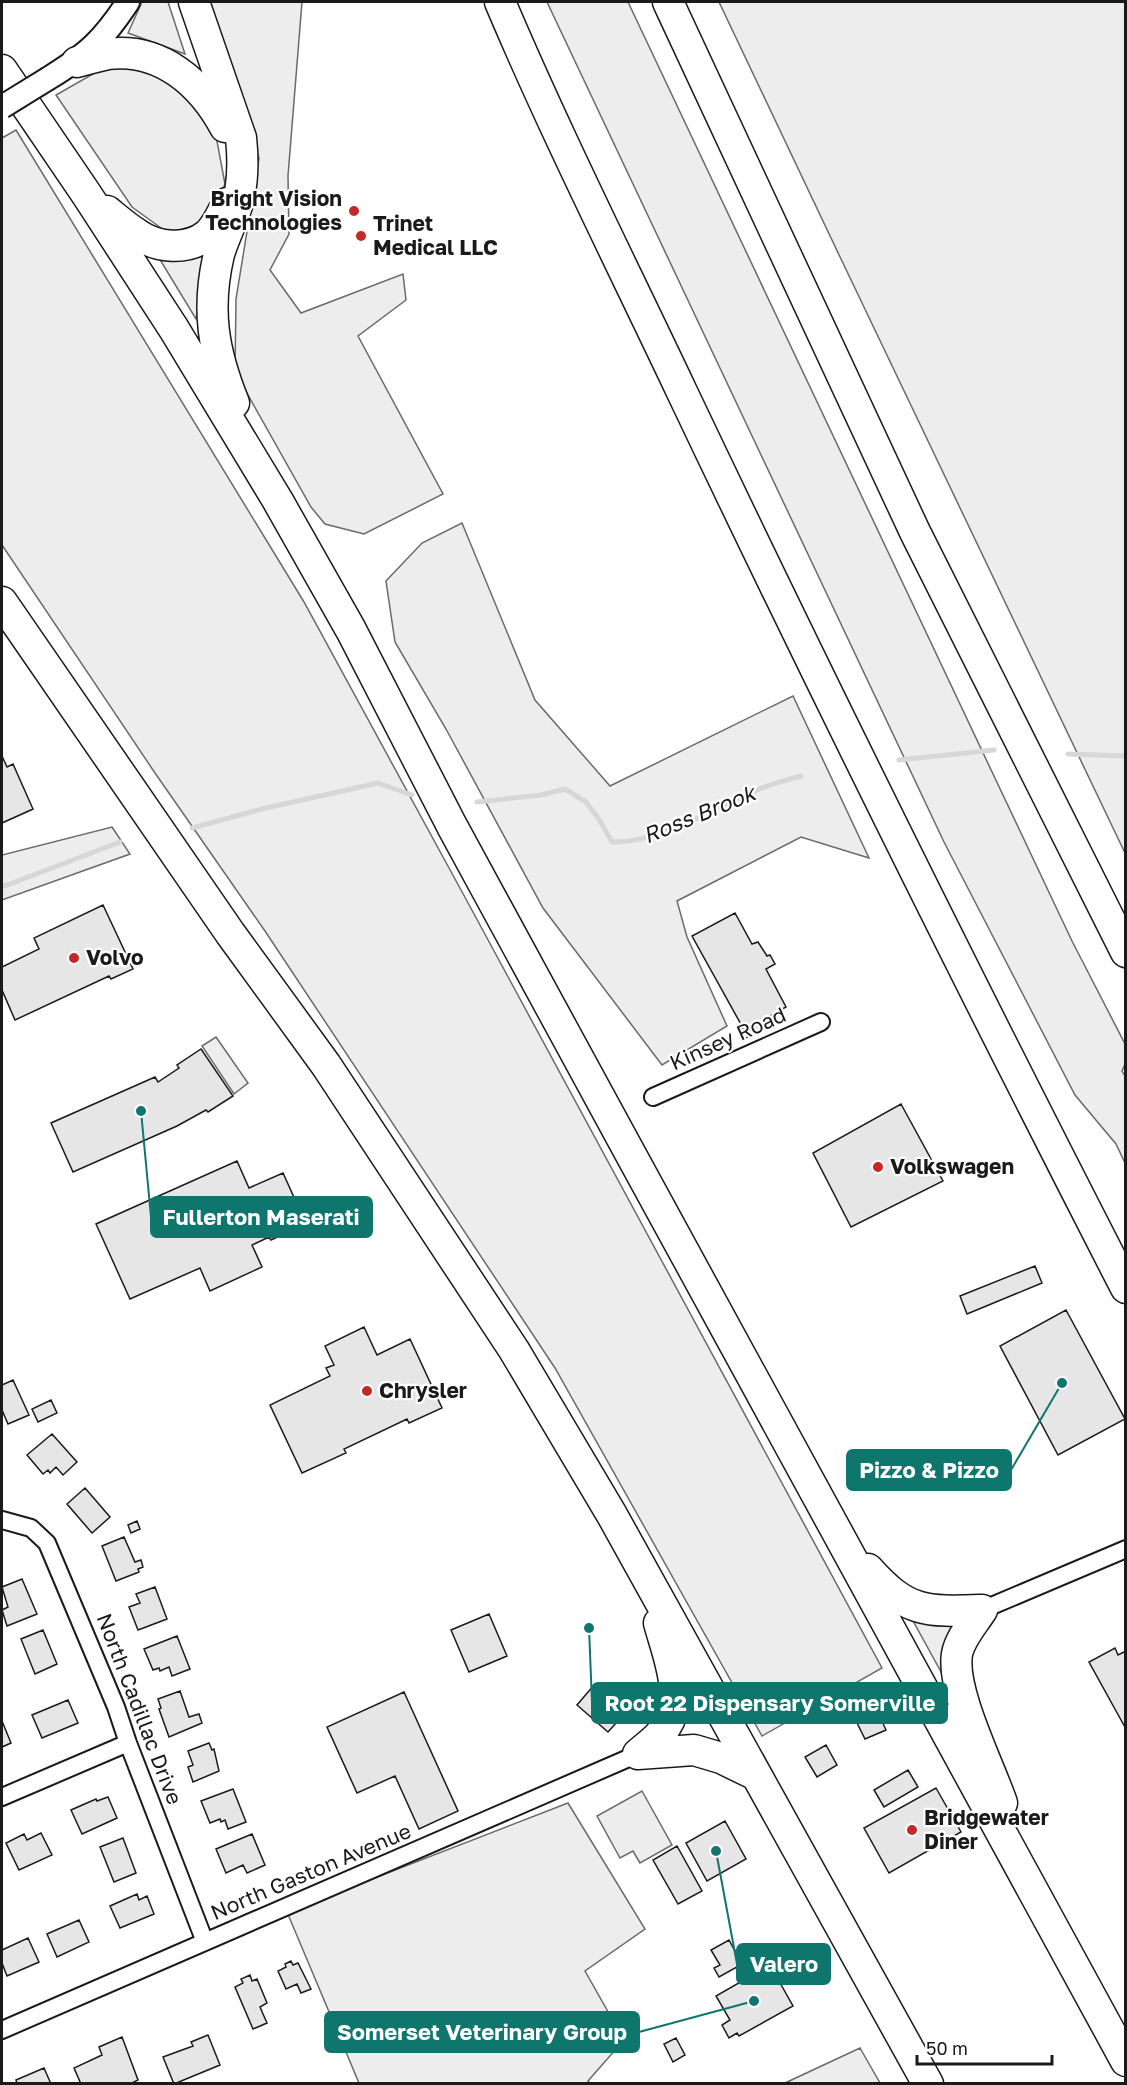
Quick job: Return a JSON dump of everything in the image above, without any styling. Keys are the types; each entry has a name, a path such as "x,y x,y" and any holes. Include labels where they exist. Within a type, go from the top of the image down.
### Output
{"highway":[{"path":"194,2 241,138 243,153 243,177 239,199 215,273 211,316 213,335 218,359 229,390 278,501"},
{"path":"500,2 608,237 766,568 974,991 1125,1288"},
{"path":"668,2 915,532 1125,952"},
{"path":"77,62 109,54 134,54 159,61 179,72 199,88 213,105 225,127 232,155 232,187 226,205 218,221 207,235 192,243 174,247 138,235 87,195"},
{"path":"2,70 174,329 278,501 351,630 458,836 1125,2061"},
{"path":"2,602 230,933 326,1065 514,1350 612,1515 928,2084"},
{"path":"842,1540 881,1584 906,1603 940,1612 982,1610"},
{"path":"638,1754 665,1728 674,1707 675,1696 671,1668 644,1573"},
{"path":"982,1610 964,1637 958,1653 956,1669 959,1685 1034,1893"},
{"path":"638,1754 694,1750 722,1758 756,1775"}],"street":[{"path":"2,107 77,62 106,34 128,2"},
{"name":"Kinsey Road","path":"653,1097 821,1022"},
{"name":"North Cadillac Drive","path":"2,1520 31,1528 47,1543 116,1707 205,1942"},
{"path":"982,1610 1125,1549"},
{"path":"2,1797 128,1743"},
{"name":"North Gaston Avenue","path":"2,2030 638,1754"}],"shaded area":[{"path":"142,2 168,2 185,54 128,33"},
{"path":"208,2 302,2 288,176 289,234 270,270 301,313 403,274 406,300 358,336 443,494 364,534 325,524 311,507 235,372 236,299 259,158"},
{"path":"547,2 628,2 1072,941 1125,1044 1125,1064 1122,1071 1126,1078 1125,1163 1116,1144 1075,1095 944,842"},
{"path":"719,2 1125,2 1125,853 841,259"},
{"path":"105,67 154,69 189,88 214,125 225,184 208,222 168,233 132,207 56,95"},
{"path":"16,130 304,602 882,1668 762,1736 555,1368 265,931 155,773 2,545 2,138"},
{"path":"209,250 196,319 159,258"},
{"path":"462,523 535,700 610,786 793,696 869,858 801,837 677,901 687,937 727,1026 662,1065 543,908 446,729 395,642 386,581 422,543"},
{"path":"112,827 130,854 2,900 2,855"},
{"path":"216,1037 248,1083 234,1094 202,1046"},
{"path":"912,1619 961,1619 945,1679"},
{"path":"642,1791 672,1845 640,1863 633,1851 620,1858 597,1816"},
{"path":"568,1803 645,1929 585,1971 624,2040 588,2081 590,2083 359,2083 287,1912"},
{"path":"860,2048 880,2083 785,2083"}],"building":[{"path":"2,756 7,767 13,764 33,809 2,823"},
{"name":"Volvo","path":"103,905 133,969 111,979 109,976 15,1020 2,990 2,967 39,949 34,938"},
{"path":"735,913 752,944 758,942 775,964 766,969 786,1007 767,1018 771,1025 746,1038 740,1036 740,1030 743,1028 692,936"},
{"path":"201,1049 233,1096 208,1112 206,1110 177,1126 73,1172 51,1123 155,1077 158,1082 179,1068 177,1065"},
{"name":"Volkswagen","path":"901,1104 943,1181 851,1227 813,1153"},
{"path":"237,1161 249,1188 283,1173 306,1224 271,1240 269,1237 252,1245 262,1267 210,1291 200,1268 130,1299 96,1224"},
{"path":"1035,1266 1042,1283 967,1314 960,1296"},
{"path":"1066,1310 1125,1419 1058,1455 1000,1346"},
{"name":"Chrysler","path":"364,1327 377,1355 410,1339 442,1408 409,1423 407,1419 344,1449 346,1453 302,1473 270,1405 330,1376 326,1368 334,1365 325,1346"},
{"path":"13,1380 29,1415 8,1424 2,1410 2,1385"},
{"path":"51,1400 57,1413 38,1422 32,1409"},
{"path":"52,1434 77,1462 63,1475 56,1467 50,1473 48,1470 43,1474 27,1455"},
{"path":"85,1488 110,1517 92,1533 67,1504"},
{"path":"137,1521 140,1529 131,1533 128,1525"},
{"path":"124,1537 135,1562 141,1560 143,1567 138,1569 139,1572 116,1581 102,1546"},
{"path":"22,1579 37,1614 7,1626 2,1610 8,1607 2,1587"},
{"path":"155,1587 167,1619 138,1630 129,1607 140,1603 136,1594"},
{"path":"489,1614 507,1656 469,1672 451,1630"},
{"path":"43,1630 57,1664 35,1674 21,1639"},
{"path":"177,1636 190,1669 172,1676 169,1667 160,1671 159,1668 153,1670 144,1649"},
{"path":"1115,1648 1118,1655 1126,1651 1126,1729 1089,1662"},
{"path":"594,1685 626,1712 608,1732 577,1705"},
{"path":"180,1691 189,1717 199,1714 202,1723 169,1737 159,1709 161,1708 158,1699"},
{"path":"404,1692 458,1811 419,1829 395,1776 357,1793 327,1727"},
{"path":"871,1697 886,1730 865,1739 855,1719 850,1721 845,1708"},
{"path":"68,1700 78,1723 42,1738 32,1715"},
{"path":"2,1721 11,1743 2,1747"},
{"path":"209,1743 212,1750 214,1749 219,1771 193,1782 188,1767 193,1765 188,1751"},
{"path":"826,1745 837,1765 817,1777 805,1757"},
{"path":"908,1770 918,1787 884,1807 874,1790"},
{"name":"Bridgewater Diner","path":"936,1788 961,1832 889,1873 864,1828"},
{"path":"233,1789 246,1822 228,1829 225,1820 221,1822 220,1819 210,1823 201,1801"},
{"path":"108,1797 117,1818 82,1834 71,1810 96,1799 97,1801"},
{"path":"725,1821 746,1859 707,1881 686,1843"},
{"path":"41,1833 52,1855 19,1870 6,1843 24,1834 27,1840"},
{"path":"252,1834 265,1865 247,1873 243,1865 226,1873 216,1849"},
{"path":"123,1838 136,1873 114,1882 100,1847"},
{"path":"677,1846 702,1891 678,1904 653,1860"},
{"path":"137,1894 139,1900 147,1896 154,1914 120,1928 110,1906"},
{"path":"79,1920 89,1942 57,1957 47,1934"},
{"path":"28,1938 39,1962 7,1976 2,1963 2,1950"},
{"path":"729,1940 735,1951 738,1949 746,1962 719,1977 714,1968 720,1965 711,1950"},
{"path":"291,1961 293,1965 298,1963 311,1989 301,1993 297,1984 286,1989 278,1971"},
{"path":"770,1965 793,2006 739,2036 737,2033 729,2038 722,2025 730,2020 716,1996"},
{"path":"250,1975 252,1981 257,1979 267,2003 260,2007 267,2023 253,2029 235,1987 243,1983 241,1979"},
{"path":"208,2035 220,2065 174,2084 163,2057 193,2046 191,2042"},
{"path":"122,2037 138,2080 130,2084 81,2084 74,2068 102,2055 99,2047"},
{"path":"676,2038 685,2055 673,2062 664,2044"},
{"path":"44,2068 51,2084 17,2084 16,2080"}],"waterway":[{"name":"Ross Brook","path":"899,760 994,750"},
{"name":"Ross Brook","path":"1068,754 1126,756"},
{"name":"Ross Brook","path":"477,802 541,795 565,789 586,802 612,842 630,841 686,824 757,790 801,776"},
{"name":"Ross Brook","path":"192,828 266,808 378,783 412,795"},
{"name":"Ross Brook","path":"2,887 120,842"}],"place":[{"name":"Bright Vision Technologies","path":"354,211"},
{"name":"Trinet Medical LLC","path":"361,236"},
{"name":"Volvo","path":"74,958"},
{"name":"Fullerton Maserati","path":"141,1111"},
{"name":"Volkswagen","path":"878,1167"},
{"name":"Pizzo & Pizzo","path":"1062,1383"},
{"name":"Chrysler","path":"367,1391"},
{"name":"Root 22 Dispensary Somerville","path":"589,1628"},
{"name":"Bridgewater Diner","path":"912,1830"},
{"name":"Valero","path":"716,1851"},
{"name":"Somerset Veterinary Group","path":"754,2001"}]}
